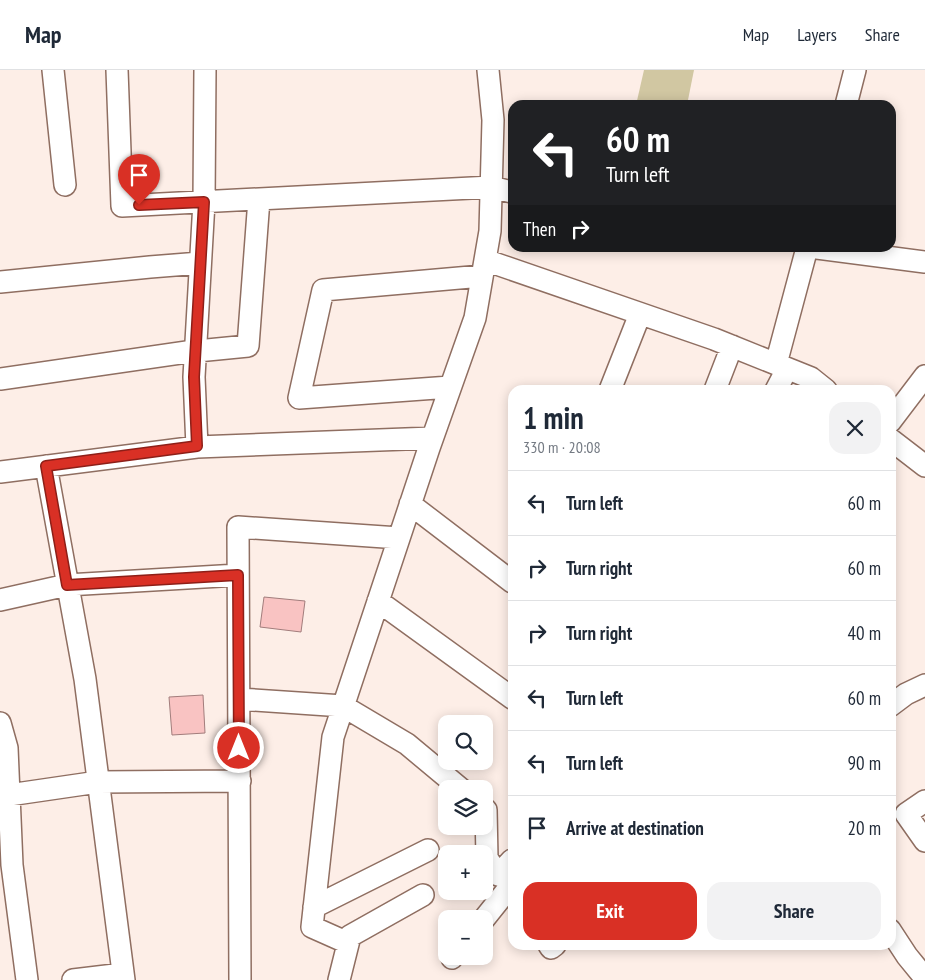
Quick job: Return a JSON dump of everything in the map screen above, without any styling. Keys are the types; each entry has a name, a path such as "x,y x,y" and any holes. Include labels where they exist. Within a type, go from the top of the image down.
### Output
{"street":[{"path":"53,70 65,186"},
{"path":"117,70 122,206 491,187 508,191"},
{"path":"197,446 194,377 204,202 205,70"},
{"path":"348,943 312,927 333,737 432,438 475,318 490,231 493,120 488,70"},
{"path":"847,100 855,70"},
{"path":"0,379 195,351 248,346 259,199"},
{"path":"777,385 806,252"},
{"path":"848,252 925,262"},
{"path":"0,282 200,263"},
{"path":"450,387 299,398 323,290 483,268 640,314 732,346 811,378 820,385"},
{"path":"612,385 640,314"},
{"path":"717,385 732,346"},
{"path":"896,414 925,376"},
{"path":"0,472 197,446 432,438"},
{"path":"896,444 925,466"},
{"path":"46,466 85,679 124,977 73,980"},
{"path":"410,504 508,579"},
{"path":"240,980 238,527 399,538"},
{"path":"0,600 67,585 238,575"},
{"path":"378,601 508,695"},
{"path":"896,702 906,694 925,686"},
{"path":"239,699 343,706 407,744 450,780"},
{"path":"1,731 7,748 12,865 27,980"},
{"path":"9,795 98,782 240,781"},
{"path":"925,801 906,814 925,841"},
{"path":"487,835 487,858 508,880 490,910"},
{"path":"314,907 428,850"},
{"path":"339,980 350,936 423,895"},
{"path":"896,940 906,956 925,978"}],"shaded area":[{"path":"644,70 694,70 688,100 637,100"}],"building":[{"path":"264,597 305,601 301,632 260,627"},
{"path":"203,695 205,733 172,735 169,697"}],"route":[{"path":"139,205 204,202 194,377 197,446 46,466 67,585 238,575 239,748"}]}
